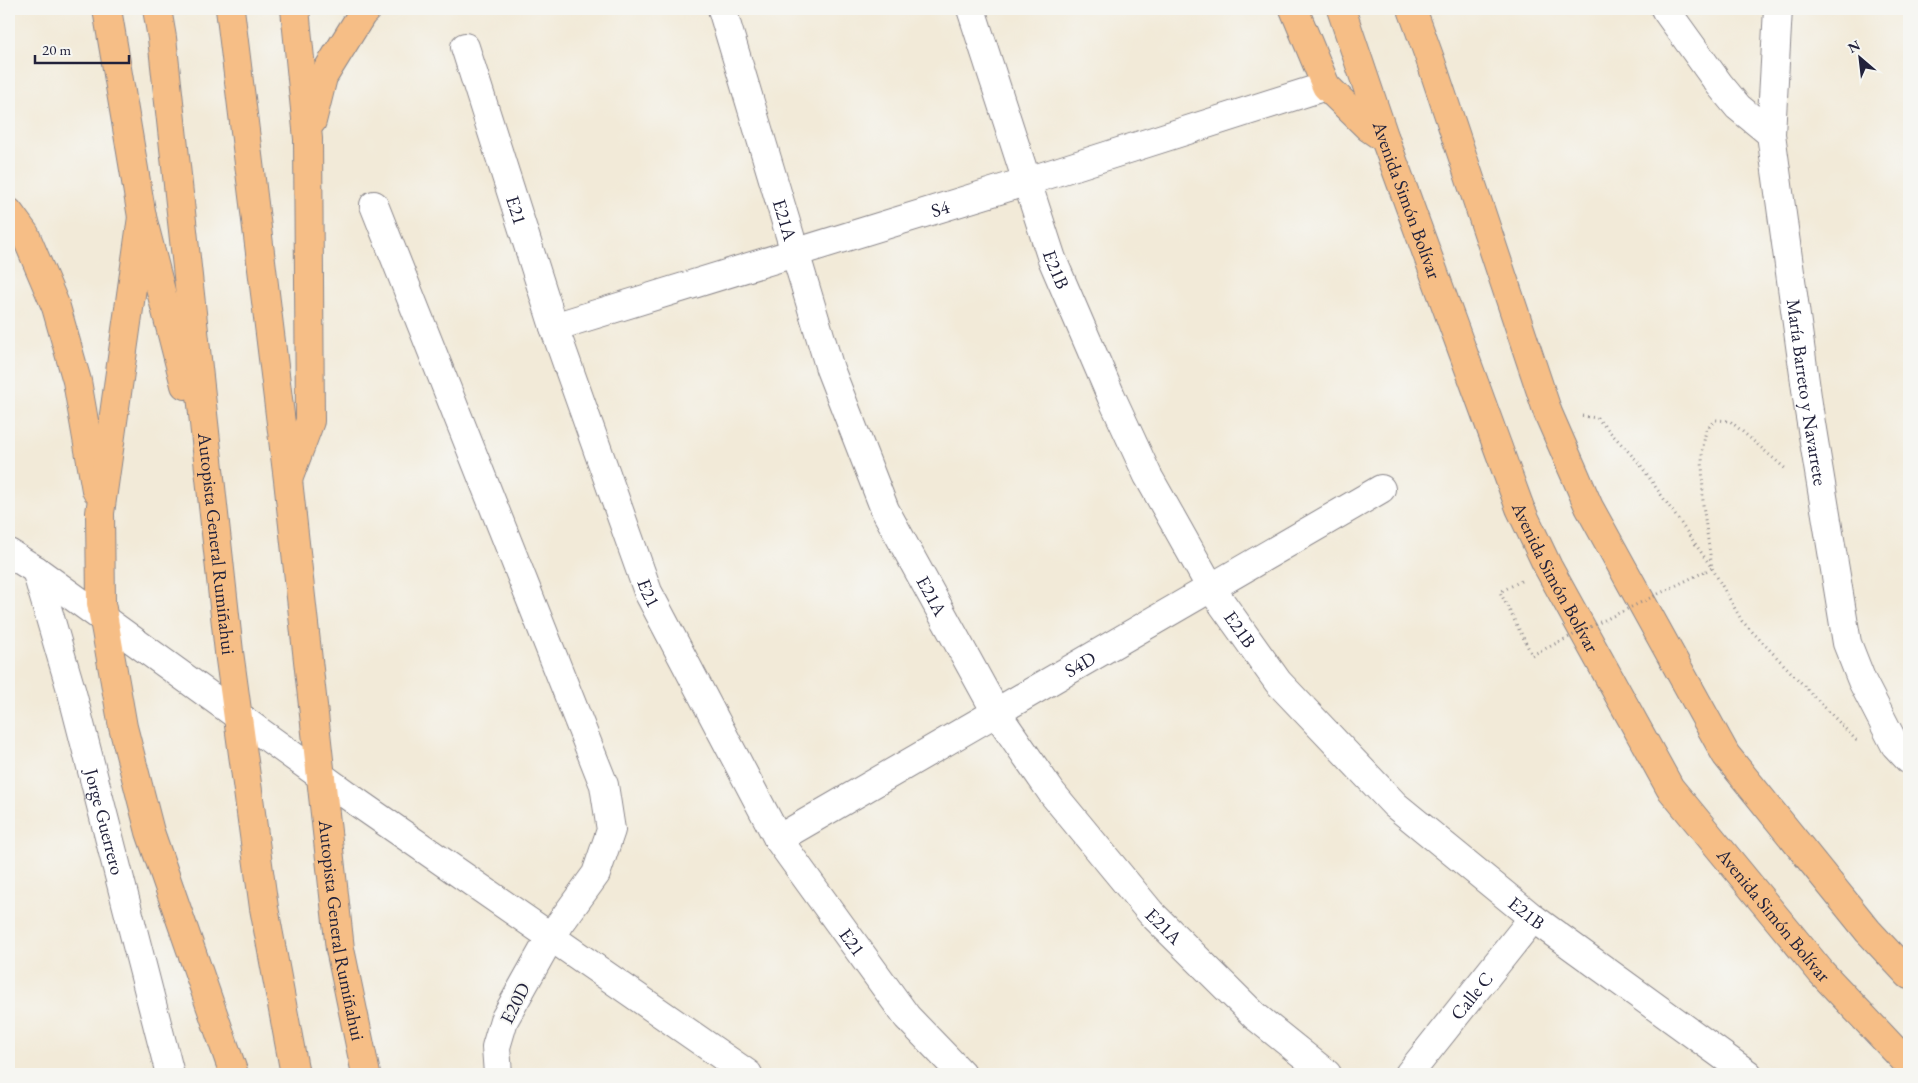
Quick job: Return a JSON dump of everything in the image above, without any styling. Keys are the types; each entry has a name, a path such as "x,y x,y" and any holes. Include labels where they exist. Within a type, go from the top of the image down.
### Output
{"highway":[{"path":"106,9 142,217 210,479"},
{"name":"Autopista General Rumiñahui","path":"157,9 163,48 231,662 264,908 295,1074"},
{"name":"Autopista General Rumiñahui","path":"230,9 288,480 340,949 366,1074"},
{"path":"288,480 310,421 308,139 295,9"},
{"path":"308,139 323,77 367,9"},
{"path":"1294,9 1326,86 1369,128 1385,139"},
{"name":"Avenida Simón Bolívar","path":"1341,9 1385,139 1520,508 1548,567 1670,788 1821,972 1909,1065"},
{"path":"1412,9 1548,413 1589,507 1726,755 1868,931 1909,975"},
{"path":"1418,9 1430,59"},
{"path":"9,212 25,234 56,307 77,381 100,513"},
{"path":"142,217 100,513 101,603 123,727 150,832 234,1074"}],"street":[{"name":"E21A","path":"722,9 830,369 885,510 996,712 1052,794 1151,913 1256,1016 1328,1074"},
{"name":"E21B","path":"972,9 1052,259 1111,396 1148,476 1211,588 1278,682 1396,805 1533,918 1748,1074"},
{"path":"1665,9 1738,107 1771,134"},
{"name":"María Barreto y Navarrete","path":"1778,9 1771,134 1809,411 1847,643 1862,681 1902,752"},
{"name":"E21","path":"465,47 554,327 648,592 778,839 907,1017 962,1074"},
{"name":"S4","path":"554,327 1028,181 1326,86"},
{"name":"E20D","path":"374,205 604,784 611,830 596,874 551,936 504,1020 496,1047 498,1074"},
{"name":"S4D","path":"778,839 1381,489"},
{"path":"9,553 37,571 389,825 748,1074"},
{"name":"Jorge Guerrero","path":"37,571 72,692 170,1074"},
{"name":"Calle C","path":"1410,1074 1533,918"}],"path":[{"path":"1548,413 1597,418 1639,463 1712,568 1742,621 1856,740 1902,752"},
{"path":"1712,568 1702,504 1702,452 1706,430 1716,420 1730,421 1788,471"},
{"path":"1500,592 1532,655 1712,568"}]}
